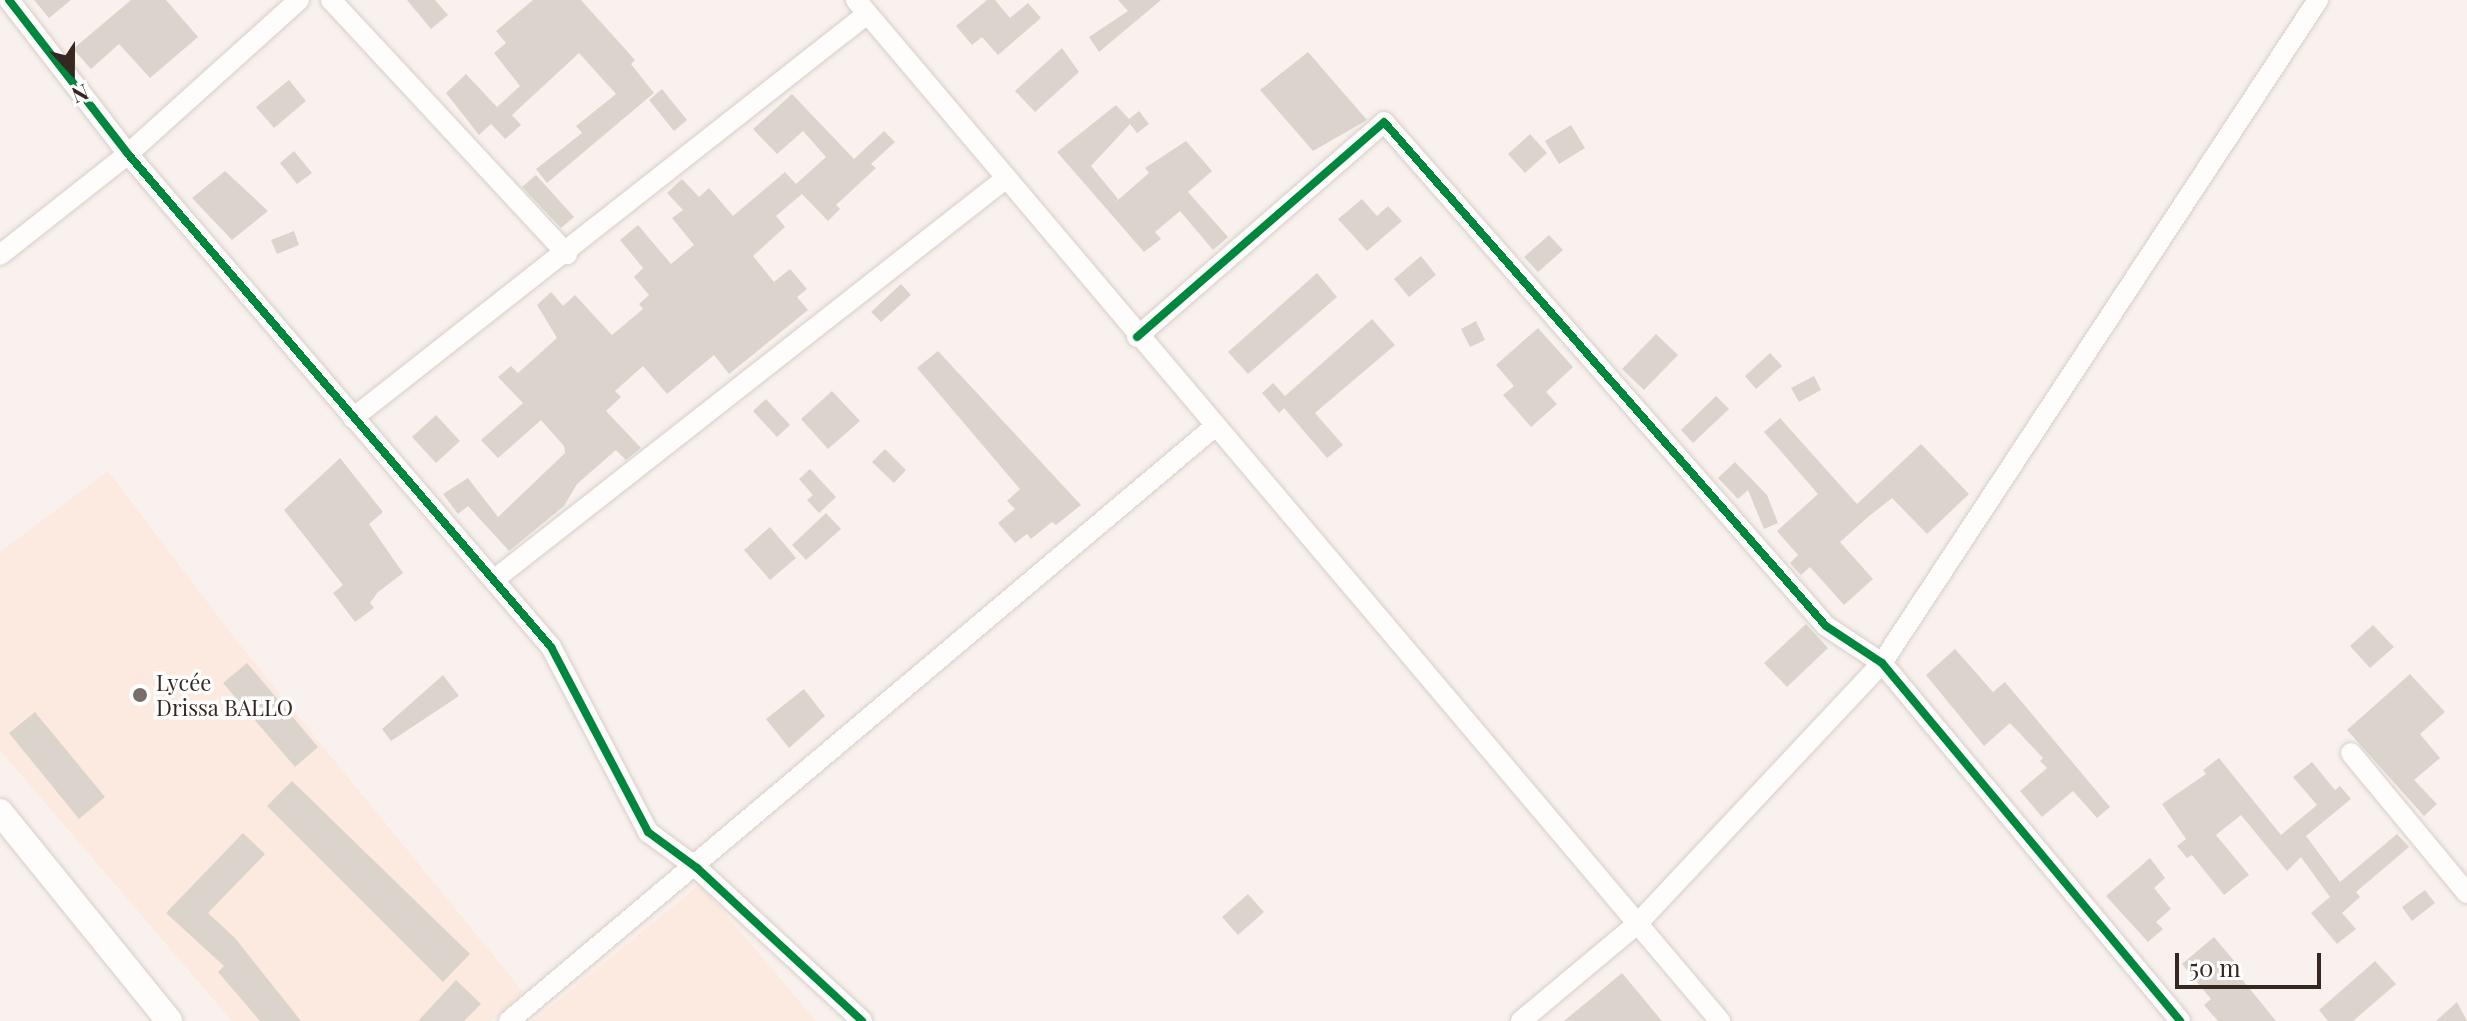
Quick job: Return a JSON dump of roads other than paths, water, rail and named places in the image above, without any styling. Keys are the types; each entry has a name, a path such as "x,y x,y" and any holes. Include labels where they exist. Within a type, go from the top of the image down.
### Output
{"main road":[{"path":"0,812 169,1021"}],"street":[{"path":"9,0 128,154 551,647 579,694 648,832 697,868 862,1021"},
{"path":"0,255 128,154 299,0"},
{"path":"331,0 567,254"},
{"path":"1521,1021 1638,923 1882,663 2318,0"},
{"path":"353,418 567,254 862,7 1213,428 1720,1021"},
{"path":"1137,337 1384,122 1826,626 1882,663 2180,1021"},
{"path":"495,579 1005,179"},
{"path":"509,1021 697,868 1213,428"},
{"path":"2351,753 2467,893"}],"place":[{"name":"Lycée Drissa BALLO","path":"140,695"}]}
